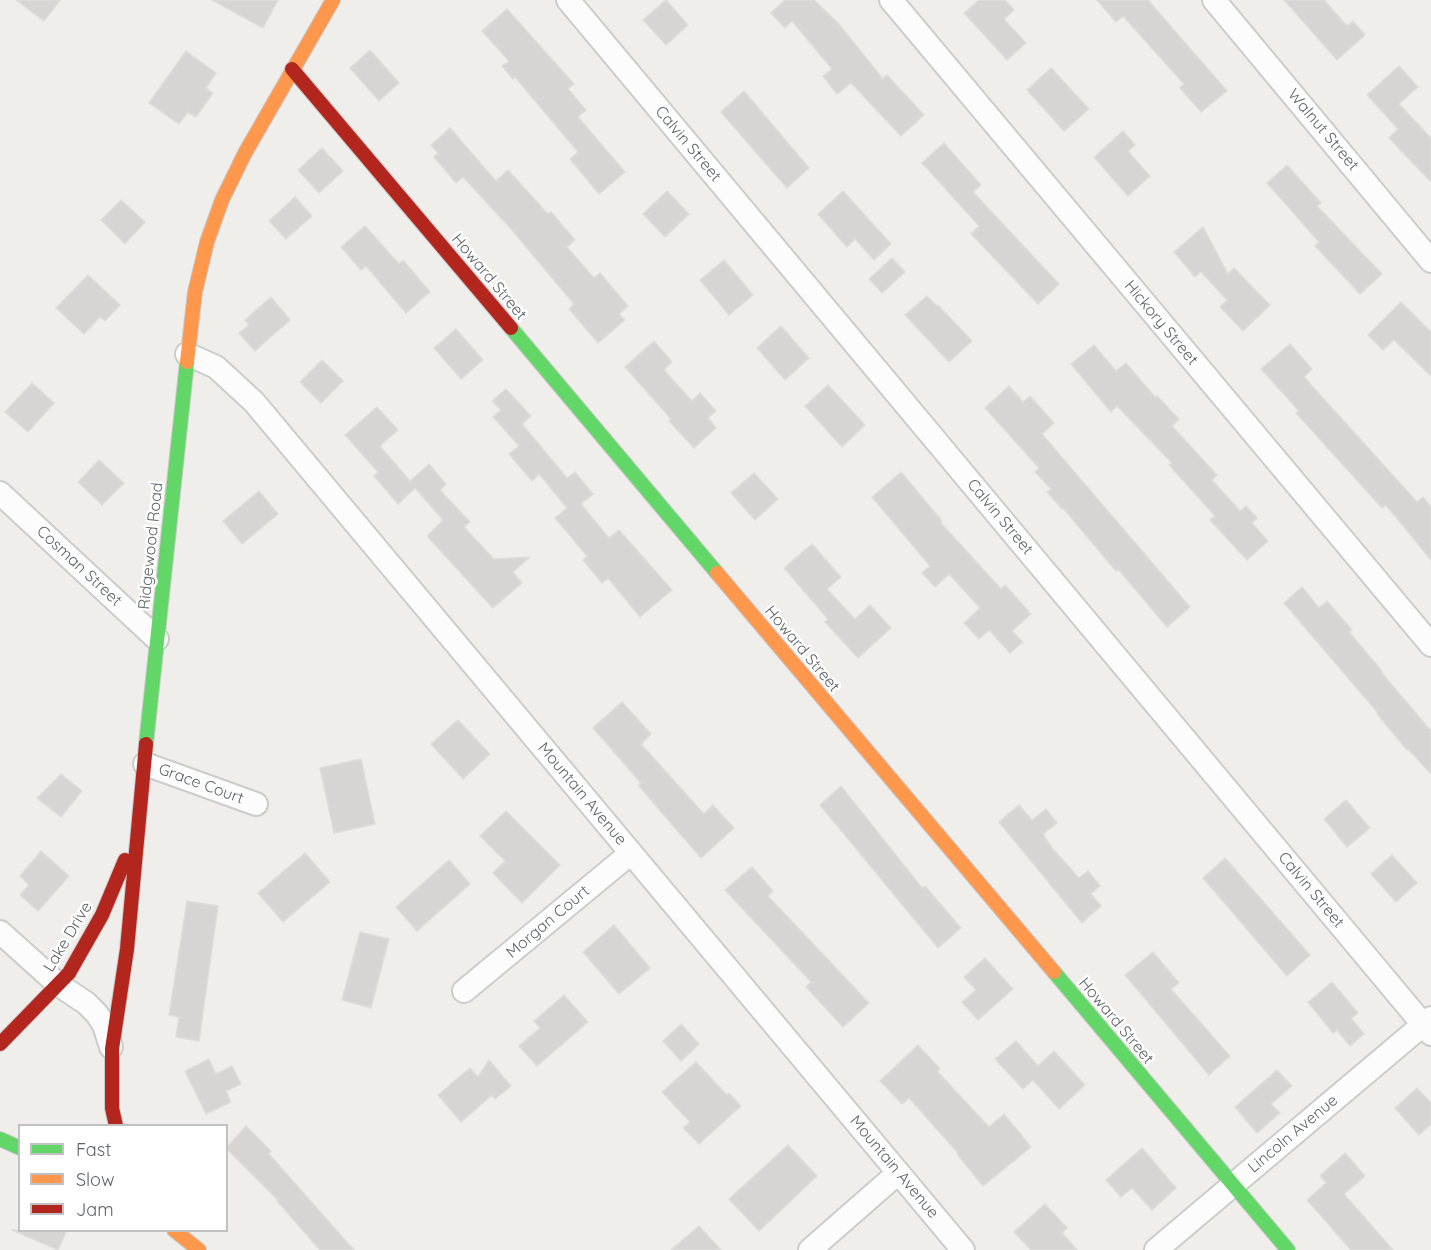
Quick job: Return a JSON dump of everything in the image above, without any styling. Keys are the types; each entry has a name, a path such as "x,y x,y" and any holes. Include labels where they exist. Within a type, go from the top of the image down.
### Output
{"street":[{"name":"Ridgewood Road","path":"116,1124 112,1108 112,1049 127,949 157,639 195,292 207,242 222,200 244,153 333,0"},
{"name":"Calvin Street","path":"568,0 1428,1026"},
{"name":"Hickory Street","path":"891,0 1431,645"},
{"name":"Walnut Street","path":"1214,0 1431,261"},
{"name":"Howard Street","path":"292,69 1288,1250"},
{"name":"Mountain Avenue","path":"187,354 216,367 254,402 963,1250"},
{"name":"Cosman Street","path":"0,493 157,639"},
{"name":"Grace Court","path":"145,764 256,804"},
{"name":"Lake Drive","path":"0,1044 59,985 80,956 102,915 138,828"},
{"name":"Morgan Court","path":"464,991 631,853"},
{"path":"0,932 59,985 98,1014 112,1049"},
{"name":"Lincoln Avenue","path":"1156,1250 1428,1026"},
{"path":"0,1138 18,1147"},
{"path":"810,1250 898,1173"},
{"path":"176,1232 199,1250"}],"building":[{"path":"16,0 60,0 44,21"},
{"path":"212,0 278,0 263,28"},
{"path":"666,0 688,25 666,45 643,20"},
{"path":"785,0 814,0 838,23 883,79 887,75 924,115 901,136 851,83 837,94 823,76 832,69 792,21 785,28 771,13"},
{"path":"979,0 1005,0 1014,10 1004,19 1026,43 1007,60 964,13"},
{"path":"1097,0 1148,0 1227,91 1201,112 1180,88 1184,84 1123,16 1116,22"},
{"path":"1284,0 1324,0 1347,26 1353,21 1365,35 1337,60"},
{"path":"507,9 574,84 568,89 586,110 578,117 625,172 599,194 570,159 578,152 515,77 513,79 502,66 509,61 482,31"},
{"path":"370,50 399,83 379,101 350,68"},
{"path":"186,51 216,73 206,88 213,93 196,117 188,112 179,124 149,103"},
{"path":"1399,66 1418,87 1399,104 1431,138 1431,182 1389,138 1398,129 1367,95"},
{"path":"1051,68 1089,109 1064,131 1027,90"},
{"path":"744,91 809,168 787,188 721,112"},
{"path":"450,128 496,181 508,170 548,214 551,212 575,240 567,247 594,278 600,273 628,306 619,314 625,320 598,343 569,309 574,304 511,229 463,177 456,183 434,157 438,153 431,145"},
{"path":"1123,131 1135,145 1128,151 1150,176 1128,196 1094,157"},
{"path":"944,143 981,185 973,192 1059,284 1038,304 971,234 979,226 922,163"},
{"path":"322,148 343,171 319,193 298,170"},
{"path":"1287,165 1321,203 1317,206 1382,274 1360,294 1315,246 1319,242 1267,183"},
{"path":"667,191 689,214 665,237 643,214"},
{"path":"843,191 891,244 874,260 855,239 847,247 818,214"},
{"path":"295,197 312,216 286,239 269,221"},
{"path":"121,200 145,222 125,244 101,220"},
{"path":"365,226 399,264 403,260 430,292 406,313 366,266 361,270 341,247"},
{"path":"1203,227 1228,274 1234,268 1270,305 1243,331 1220,307 1227,300 1201,272 1195,277 1174,252"},
{"path":"892,258 905,272 882,293 869,279"},
{"path":"724,260 753,295 729,315 700,280"},
{"path":"88,275 120,305 105,321 100,317 84,334 56,308"},
{"path":"927,296 972,341 949,362 905,315"},
{"path":"271,297 290,320 255,351 239,333 249,325 245,320"},
{"path":"1401,302 1431,332 1431,376 1394,340 1383,350 1368,335"},
{"path":"781,326 809,358 785,380 757,348"},
{"path":"456,329 483,360 461,379 434,348"},
{"path":"654,341 672,362 664,370 692,401 700,393 716,411 708,418 716,428 694,448 625,367"},
{"path":"1290,344 1312,369 1304,377 1417,502 1423,497 1431,507 1431,560 1386,505 1382,508 1296,413 1299,411 1261,369"},
{"path":"1094,345 1116,371 1126,363 1155,397 1157,396 1179,419 1172,426 1217,475 1212,480 1240,511 1246,506 1257,518 1252,523 1268,541 1247,560 1210,520 1215,516 1169,465 1172,463 1117,406 1111,412 1071,364"},
{"path":"322,360 343,381 321,403 300,382"},
{"path":"32,383 54,403 28,432 5,412"},
{"path":"828,385 865,425 842,447 805,406"},
{"path":"1009,386 1023,402 1030,396 1054,423 1042,434 1190,607 1167,627 1118,569 1116,571 1047,492 1051,489 1035,472 1039,468 985,408"},
{"path":"506,389 531,416 522,424 567,478 575,472 593,494 581,504 609,538 619,530 672,590 640,617 608,578 602,583 583,560 587,556 555,518 567,508 539,474 532,481 509,454 519,446 493,417 501,410 492,401"},
{"path":"377,407 398,430 380,446 410,481 429,464 446,484 440,490 470,522 464,527 494,559 530,557 513,572 522,583 493,608 427,536 443,520 415,488 398,504 374,476 378,472 345,435"},
{"path":"99,460 124,483 102,505 78,482"},
{"path":"901,472 942,521 941,523 1001,589 1005,585 1031,614 1012,631 1023,642 1010,653 989,630 979,639 964,623 980,608 949,574 935,587 922,573 930,566 872,497"},
{"path":"754,473 778,499 755,520 731,493"},
{"path":"259,491 278,514 242,544 223,521"},
{"path":"812,544 841,577 827,589 855,619 870,605 891,628 858,658 825,622 828,619 784,568"},
{"path":"1302,587 1319,608 1327,601 1352,630 1349,632 1381,672 1431,731 1431,774 1407,750 1284,603"},
{"path":"622,702 651,734 641,744 704,814 713,805 734,828 701,858 638,785 641,783 593,728"},
{"path":"458,720 490,754 463,779 431,744"},
{"path":"361,759 375,824 334,833 320,768"},
{"path":"61,774 82,791 61,817 37,798"},
{"path":"841,786 922,888 925,886 961,928 938,948 820,805"},
{"path":"1346,800 1370,828 1347,847 1324,819"},
{"path":"1019,805 1032,820 1046,809 1057,823 1043,834 1052,848 1079,878 1088,871 1100,886 1091,894 1101,906 1082,923 999,822"},
{"path":"506,811 560,865 522,903 493,873 505,861 480,836"},
{"path":"41,851 69,876 38,911 20,895 29,885 20,876"},
{"path":"305,853 330,882 283,922 258,893"},
{"path":"1392,855 1417,883 1396,902 1371,874"},
{"path":"1225,858 1310,955 1287,976 1203,878"},
{"path":"449,860 470,884 417,931 396,907"},
{"path":"752,867 773,891 768,896 869,1003 843,1027 806,987 811,982 725,890"},
{"path":"187,901 218,906 199,1041 176,1037 179,1017 169,1015"},
{"path":"614,925 650,968 619,994 583,952"},
{"path":"360,932 389,939 371,1008 342,1000"},
{"path":"1153,952 1179,983 1171,989 1230,1056 1209,1075 1125,975"},
{"path":"985,958 1013,989 978,1020 962,1002 976,990 964,977"},
{"path":"1332,982 1358,1013 1351,1018 1364,1034 1350,1046 1337,1030 1333,1033 1308,1002"},
{"path":"564,995 588,1022 537,1066 519,1046 540,1028 534,1021"},
{"path":"681,1024 699,1044 681,1061 663,1041"},
{"path":"1016,1041 1038,1066 1054,1051 1085,1085 1059,1109 1033,1080 1023,1089 995,1059"},
{"path":"918,1045 940,1069 937,1071 989,1127 1004,1114 1031,1147 983,1186 958,1153 909,1098 902,1104 880,1081"},
{"path":"209,1059 216,1074 232,1066 241,1084 226,1091 231,1102 206,1114 185,1071"},
{"path":"489,1060 511,1086 495,1099 492,1095 461,1122 438,1095 470,1068 478,1077"},
{"path":"696,1062 727,1095 729,1093 741,1106 699,1144 683,1128 690,1122 662,1092"},
{"path":"1277,1070 1292,1086 1271,1104 1280,1113 1257,1133 1235,1107"},
{"path":"1417,1088 1431,1103 1431,1124 1419,1135 1395,1108"},
{"path":"246,1126 271,1151 269,1154 354,1250 320,1250 278,1200 228,1150 228,1146"},
{"path":"788,1145 817,1176 759,1231 729,1199"},
{"path":"1142,1148 1176,1188 1152,1210 1132,1188 1121,1197 1106,1180"},
{"path":"1345,1153 1365,1176 1344,1194 1393,1250 1351,1250 1307,1200 1326,1183 1320,1176"},
{"path":"1045,1204 1067,1228 1062,1233 1077,1250 1031,1250 1014,1232"},
{"path":"699,1226 721,1250 671,1250"},
{"path":"12,1230 66,1232 58,1250"}],"traffic: fast":[{"path":"511,328 717,573"},
{"path":"146,744 187,362"},
{"path":"1054,972 1288,1250"},
{"path":"0,1139 18,1147"}],"traffic: slow":[{"path":"187,362 195,292 207,242 222,200 245,153 333,0"},
{"path":"717,573 1054,972"},
{"path":"176,1232 199,1250"}],"traffic: jam":[{"path":"292,69 511,328"},
{"path":"116,1124 112,1108 112,1049 127,949 146,744"},
{"path":"0,1044 69,973 102,915 125,860"}]}
